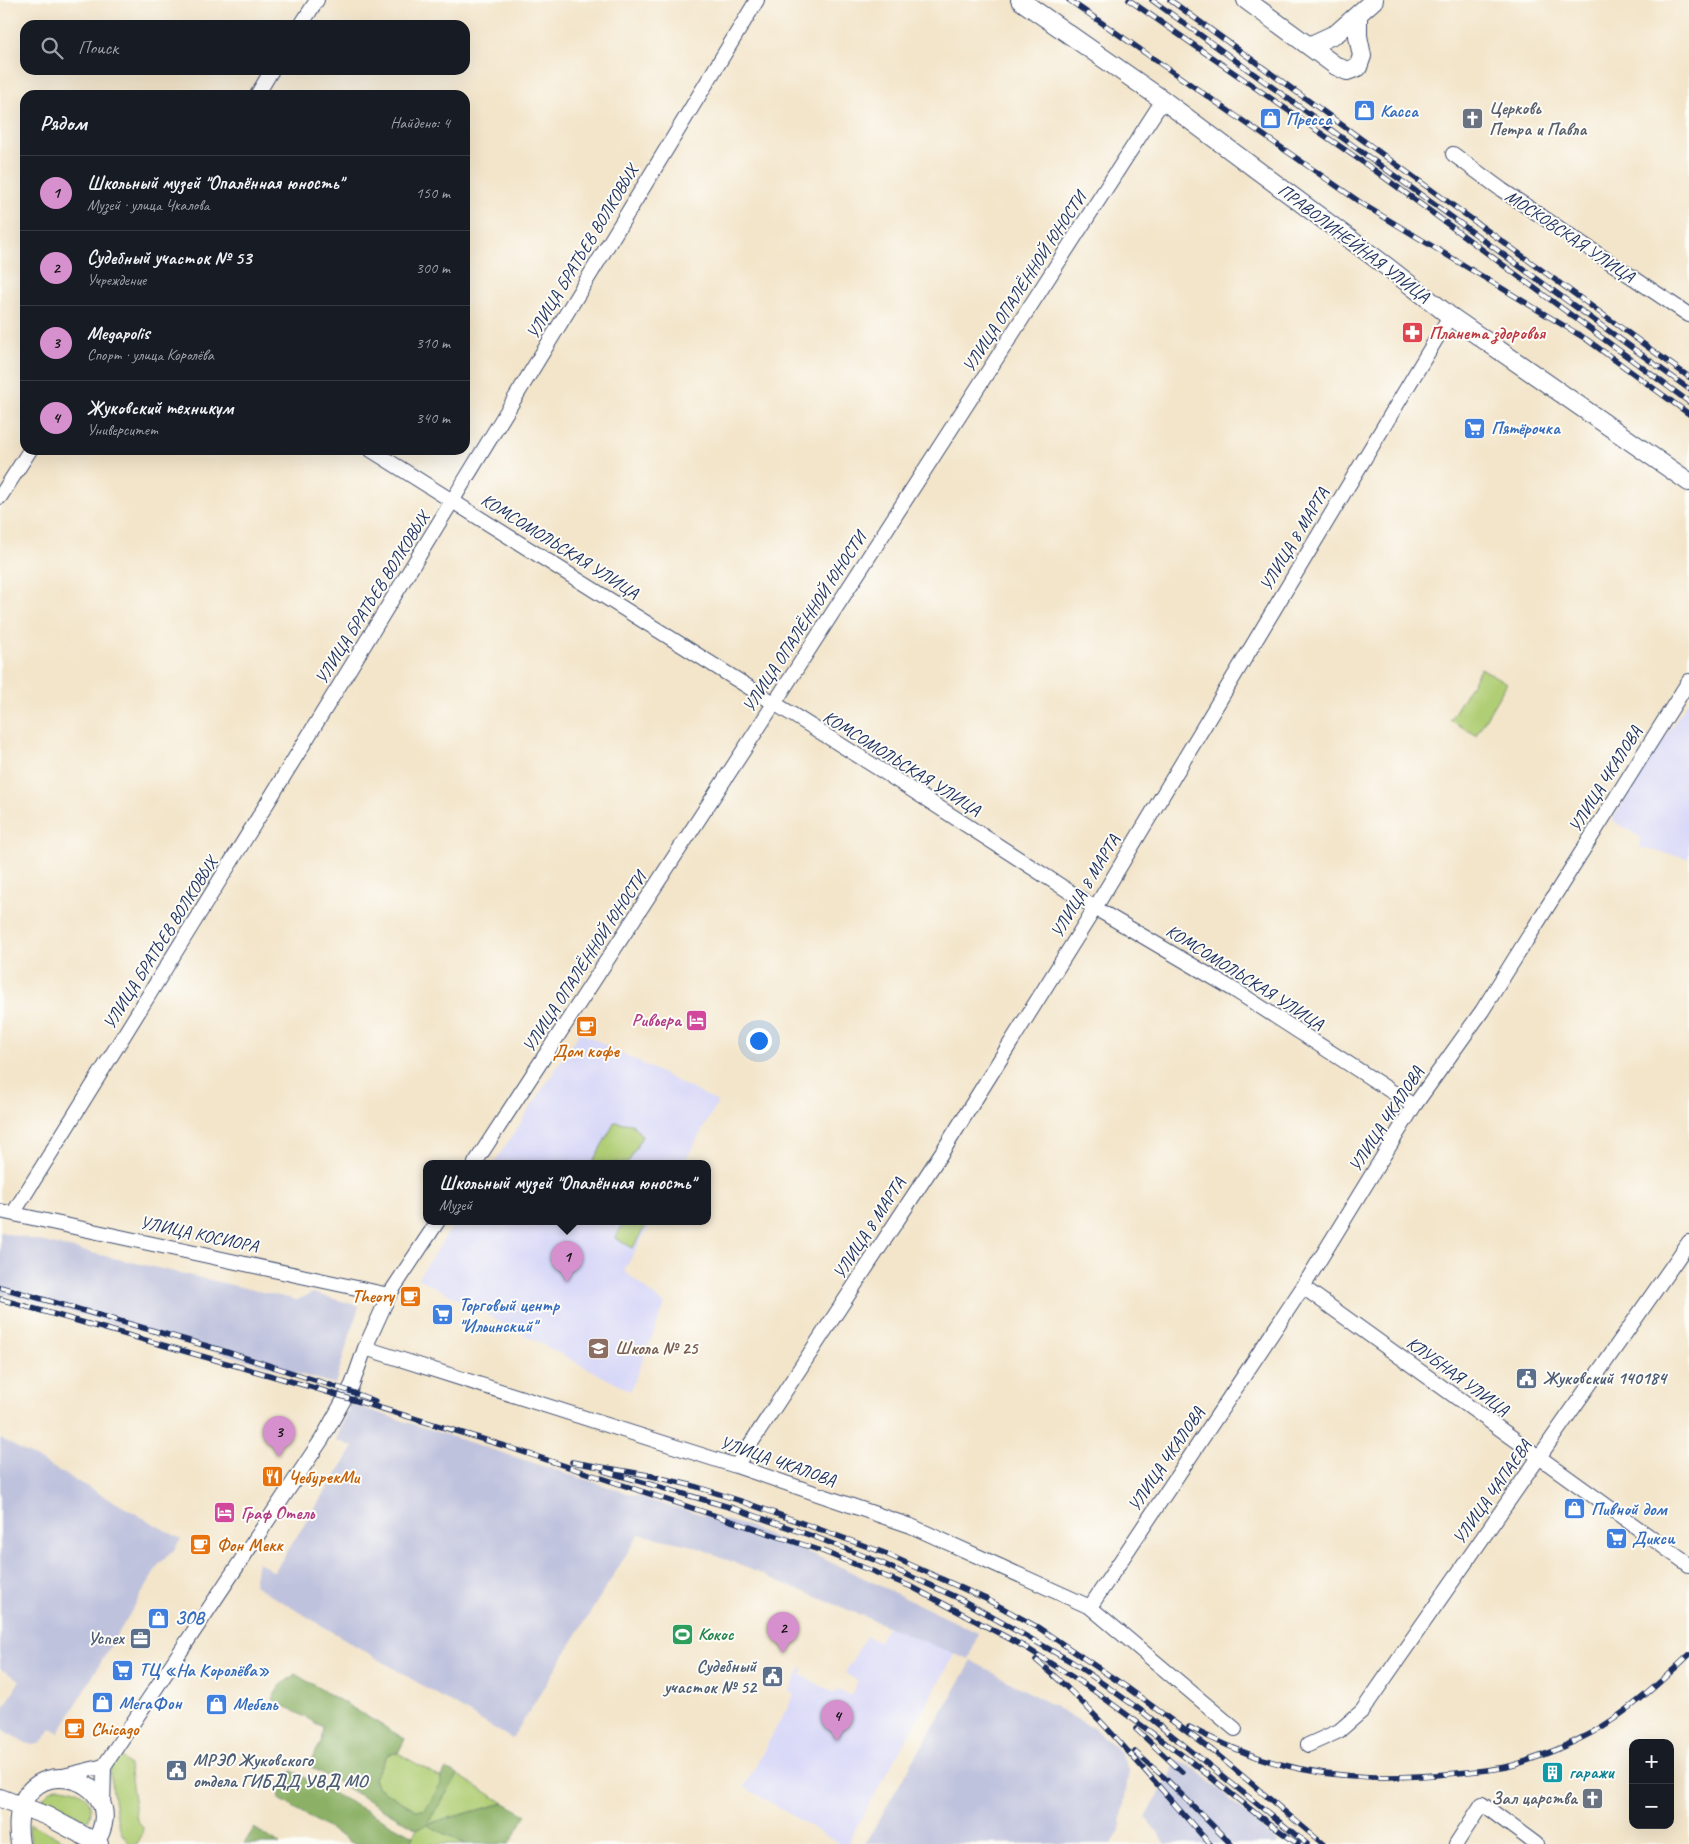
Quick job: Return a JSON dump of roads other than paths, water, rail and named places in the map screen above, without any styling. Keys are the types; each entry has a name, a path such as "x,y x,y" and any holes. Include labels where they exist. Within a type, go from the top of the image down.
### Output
{"main road":[{"name":"ПРАВОЛИНЕЙНАЯ УЛИЦА","path":"1020,0 1163,100 1450,316 1689,482"},
{"path":"1246,0 1341,70 1347,71 1358,67 1362,56 1358,36 1358,15"},
{"path":"1309,46 1337,33 1374,0"},
{"path":"0,1798 22,1806 47,1816 96,1843 102,1827 103,1810 97,1796 90,1788 77,1780 60,1777 42,1782 27,1794 22,1806 18,1826 20,1843"}],"street":[{"path":"304,20 316,0"},
{"name":"УЛИЦА БРАТЬЕВ ВОЛКОВЫХ","path":"7,1211 189,932 453,502 757,0"},
{"path":"260,90 269,75"},
{"name":"УЛИЦА ОПАЛЁННОЙ ЮНОСТИ","path":"477,1160 774,704 1163,100"},
{"name":"МОСКОВСКАЯ УЛИЦА","path":"1453,154 1502,190 1689,315"},
{"name":"УЛИЦА 8 МАРТА","path":"736,1466 946,1146 1095,908 1450,316"},
{"path":"0,498 6,477 26,455"},
{"name":"КОМСОМОЛЬСКАЯ УЛИЦА","path":"379,455 1095,908 1236,991 1414,1106"},
{"name":"УЛИЦА ЧКАЛОВА","path":"365,1348 736,1466 910,1526 1090,1608 1303,1287 1414,1106 1482,1011 1689,681"},
{"name":"УЛИЦА КОСИОРА","path":"7,1211 389,1296"},
{"path":"103,1810 104,1766 322,1439 352,1385 365,1348 389,1296 435,1225"},
{"name":"УЛИЦА ЧАПАЕВА","path":"1308,1745 1339,1731 1362,1711 1689,1242"},
{"name":"КЛУБНАЯ УЛИЦА","path":"1303,1287 1689,1565"},
{"path":"1090,1608 1235,1729"},
{"path":"60,1777 104,1766"},
{"path":"1456,1844 1482,1804 1536,1844"}],"railway":[{"path":"1069,0 1364,205 1586,339 1689,414"},
{"path":"1129,0 1377,172 1689,402"},
{"path":"1152,0 1689,389"},
{"path":"1170,0 1689,377"},
{"path":"0,1287 221,1350 375,1401"},
{"path":"0,1299 311,1387 505,1446 822,1551 912,1587 1025,1647 1093,1690 1193,1763 1260,1817 1298,1844"},
{"path":"572,1462 648,1475 694,1486 741,1501 882,1552 986,1599 1039,1628 1125,1686 1213,1751 1323,1844"},
{"path":"604,1471 736,1509 815,1537 877,1561 960,1599 1072,1662 1139,1709 1307,1844"},
{"path":"1189,1727 1257,1757 1324,1773 1391,1777 1436,1775 1493,1769 1514,1765 1543,1755 1605,1725 1642,1697 1689,1655"},
{"path":"1036,1660 1105,1726 1210,1844"},
{"path":"1136,1729 1182,1772"},
{"path":"1135,1752 1167,1780 1231,1844"}],"place":[{"name":"Касса","path":"1364,111"},
{"name":"Церковь Петра и Павла","path":"1473,118"},
{"name":"Пресса","path":"1270,119"},
{"name":"Планета здоровья","path":"1413,333"},
{"name":"Пятёрочка","path":"1475,428"},
{"name":"Ривьера","path":"697,1020"},
{"name":"Дом кофе","path":"586,1026"},
{"name":"Школьный музей \"Опалённая юность\"","path":"567,1282"},
{"name":"Theory","path":"410,1296"},
{"name":"Торговый центр \"Ильинский\"","path":"443,1315"},
{"name":"Школа № 25","path":"599,1348"},
{"name":"Жуковский 140184","path":"1527,1378"},
{"name":"Megapolis","path":"279,1457"},
{"name":"ЧебурекМи","path":"272,1477"},
{"name":"Пивной дом","path":"1575,1509"},
{"name":"Граф Отель","path":"225,1513"},
{"name":"Дикси","path":"1616,1538"},
{"name":"Фон Мекк","path":"201,1545"},
{"name":"ЗОВ","path":"159,1618"},
{"name":"Кокос","path":"682,1634"},
{"name":"Успех","path":"140,1638"},
{"name":"Судебный участок № 53","path":"783,1653"},
{"name":"ТЦ «На Королёва»","path":"123,1670"},
{"name":"Судебный участок № 52","path":"772,1676"},
{"name":"МегаФон","path":"103,1703"},
{"name":"Мебель","path":"217,1704"},
{"name":"Chicago","path":"75,1729"},
{"name":"Жуковский техникум","path":"837,1741"},
{"name":"МРЭО Жуковского отдела ГИБДД УВД МО","path":"177,1770"},
{"name":"гаражи","path":"1553,1772"},
{"name":"Зал царства","path":"1593,1798"}]}
